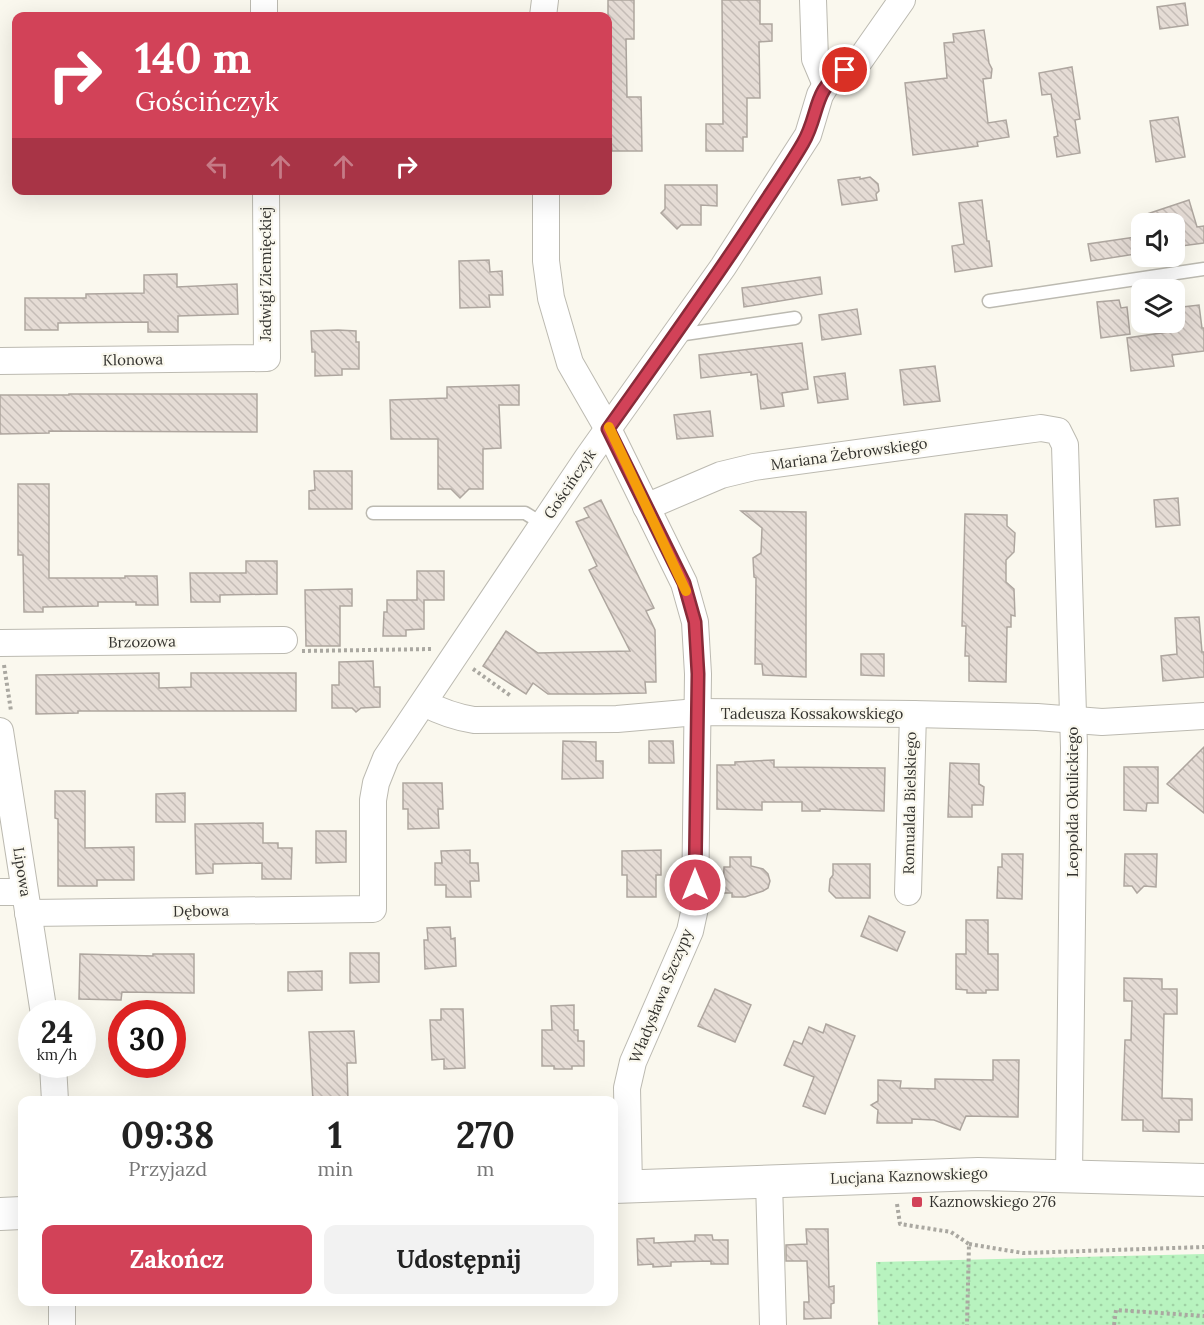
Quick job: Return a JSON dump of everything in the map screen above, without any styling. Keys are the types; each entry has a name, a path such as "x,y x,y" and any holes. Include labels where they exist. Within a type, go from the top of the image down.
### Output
{"street":[{"path":"813,0 815,59 826,85 833,77 860,60 902,0"},
{"name":"Gościńczyk","path":"373,909 373,800 376,783 386,758 608,429 723,267 800,148 813,123 820,95 826,85"},
{"name":"Jadwigi Ziemięckiej","path":"266,195 267,358"},
{"name":"Władysława Szczypy","path":"546,195 546,261 551,298 570,363 608,429 684,583 695,622 697,712 695,908 690,931 633,1062 627,1088 621,1187"},
{"name":"Klonowa","path":"0,361 267,358"},
{"name":"Mariana Żebrowskiego","path":"646,507 721,475 753,466 1041,428 1058,431"},
{"name":"Leopolda Okulickiego","path":"1058,431 1065,445 1074,748 1069,1176"},
{"name":"Brzozowa","path":"0,643 284,640"},
{"name":"Tadeusza Kossakowskiego","path":"424,703 441,712 474,720 617,719 697,712 912,714 1102,722 1204,716"},
{"name":"Romualda Bielskiego","path":"908,892 912,714"},
{"name":"Lipowa","path":"0,731 18,899 41,1000"},
{"name":"Dębowa","path":"18,899 373,909"},
{"path":"54,1078 55,1096"},
{"name":"Lucjana Kaznowskiego","path":"621,1187 978,1174 1204,1180"},
{"path":"769,1181 773,1325"},
{"path":"0,1214 18,1213"},
{"path":"62,1306 62,1325"}],"lane":[{"path":"989,301 1204,269"},
{"path":"675,335 795,318"},
{"path":"373,513 525,513 543,524"}],"path":[{"path":"284,640 303,652 444,649 530,710 530,720"},
{"path":"897,1204 900,1224 951,1232 969,1244 1023,1253 1204,1247"},
{"path":"967,1325 969,1244"},
{"path":"1114,1325 1116,1310 1204,1316"}],"green space":[{"path":"1204,1254 1204,1325 878,1325 876,1262"}],"building":[{"path":"608,0 634,0 634,39 626,39 627,97 641,97 642,151 612,151 612,12 608,12"},
{"path":"722,0 760,0 760,24 772,24 772,41 759,42 760,98 747,98 747,137 743,137 743,151 706,151 706,124 723,124"},
{"path":"1185,3 1188,25 1160,29 1157,7"},
{"path":"984,30 992,69 991,78 983,79 988,123 1006,120 1009,137 977,142 978,146 913,155 905,83 947,78 944,43 954,42 953,34"},
{"path":"1072,67 1080,119 1075,120 1080,153 1057,157 1054,137 1058,136 1051,94 1042,95 1039,73"},
{"path":"1178,117 1185,157 1156,162 1150,121"},
{"path":"860,177 860,179 870,177 878,184 877,200 842,205 838,180"},
{"path":"665,185 717,185 717,206 701,205 701,225 681,225 677,229 661,213 665,209"},
{"path":"982,200 992,266 955,272 952,246 964,244 959,203"},
{"path":"1189,200 1197,227 1204,226 1204,243 1185,246 1185,213 1150,213"},
{"path":"1131,238 1131,255 1091,261 1088,244"},
{"path":"489,260 490,272 502,271 503,295 489,295 490,307 460,308 459,261"},
{"path":"177,274 177,287 237,284 238,314 178,316 178,332 148,332 148,322 58,323 58,330 25,330 25,298 86,298 86,294 144,293 144,275"},
{"path":"820,277 822,294 744,307 742,288"},
{"path":"1119,300 1121,308 1127,307 1130,334 1101,338 1097,302"},
{"path":"1199,305 1202,328 1204,328 1204,351 1172,355 1174,366 1131,371 1127,338 1161,333 1185,333 1185,307"},
{"path":"857,309 861,334 822,340 819,315"},
{"path":"311,331 356,331 356,342 359,342 359,369 342,369 342,375 315,376 315,352 312,352"},
{"path":"802,343 808,389 782,393 784,406 761,409 757,374 751,375 751,372 701,378 699,355"},
{"path":"935,366 940,401 904,405 900,370"},
{"path":"845,373 848,399 818,403 814,377"},
{"path":"519,385 519,405 499,405 501,448 483,449 483,489 469,489 460,498 451,489 438,489 438,439 391,439 390,400 447,398 447,387"},
{"path":"257,394 257,432 49,431 49,433 0,434 0,395"},
{"path":"710,411 713,436 677,439 674,415"},
{"path":"314,471 352,471 352,509 309,509 309,491 315,490"},
{"path":"18,484 49,484 49,578 157,576 158,605 136,605 136,602 98,602 98,606 43,607 43,612 24,612 23,555 18,555"},
{"path":"1178,498 1180,525 1156,527 1154,500"},
{"path":"601,500 654,608 646,611 655,630 656,682 645,682 646,693 595,694 548,694 533,683 526,694 483,666 506,631 538,653 630,651 589,570 597,566 576,522 589,517 584,508"},
{"path":"741,511 806,512 806,677 763,675 762,664 755,664 756,578 754,577 753,558 761,553 762,528"},
{"path":"965,514 1007,515 1007,526 1015,533 1014,552 1006,560 1006,582 1014,589 1015,616 1011,615 1011,627 1007,627 1006,682 969,681 969,656 965,656 966,626 962,626"},
{"path":"246,561 277,561 277,594 220,595 220,602 191,602 190,573 246,573"},
{"path":"417,571 444,571 444,600 424,600 424,629 406,630 406,636 383,636 387,600 417,600"},
{"path":"352,589 352,606 340,606 340,646 306,646 305,590"},
{"path":"1199,617 1202,652 1204,652 1204,677 1163,681 1161,656 1177,654 1175,618"},
{"path":"861,654 884,654 884,676 861,675"},
{"path":"373,661 374,687 380,687 380,707 361,708 356,712 352,708 332,708 332,685 339,685 339,662"},
{"path":"159,673 159,688 191,687 191,673 296,673 296,711 78,711 78,713 36,714 36,675"},
{"path":"563,741 596,742 596,761 603,761 603,778 562,779"},
{"path":"649,741 673,741 674,763 649,763"},
{"path":"1204,747 1204,813 1167,784"},
{"path":"774,760 774,767 885,768 884,811 820,809 820,811 802,811 802,802 762,802 762,810 717,809 717,765"},
{"path":"950,763 979,764 979,784 984,787 983,805 972,805 972,817 948,817"},
{"path":"1124,767 1158,767 1158,803 1147,803 1146,811 1124,810"},
{"path":"403,783 442,783 443,809 438,809 439,828 408,829 408,809 403,809"},
{"path":"55,791 85,791 85,848 134,847 134,880 97,880 97,886 58,886 58,819 55,818"},
{"path":"185,793 185,822 156,822 156,794"},
{"path":"263,823 263,843 278,843 278,848 292,848 291,879 262,879 262,863 213,864 213,873 196,874 195,824"},
{"path":"316,831 346,831 346,862 316,863"},
{"path":"470,850 470,863 478,863 479,881 470,881 471,897 446,897 446,885 435,885 435,863 442,863 441,851"},
{"path":"661,850 661,875 656,875 656,897 627,897 627,875 622,875 622,851"},
{"path":"1002,854 1023,854 1022,899 997,898 998,867 1002,867"},
{"path":"1125,854 1157,854 1156,887 1144,886 1137,893 1132,886 1124,886"},
{"path":"730,857 751,857 751,866 763,869 768,874 770,881 768,888 745,897 732,897 732,893 723,893 724,867 730,867"},
{"path":"833,864 870,864 870,898 836,898 829,891"},
{"path":"869,916 905,932 897,951 861,936"},
{"path":"966,920 988,920 988,954 998,954 998,990 986,990 986,993 967,993 967,990 956,989 956,954 966,954"},
{"path":"450,927 451,939 455,938 456,966 425,969 424,940 428,940 427,928"},
{"path":"350,953 379,953 379,982 350,983"},
{"path":"80,954 153,956 153,954 194,954 194,993 122,992 121,1000 79,999"},
{"path":"322,971 322,990 288,991 288,972"},
{"path":"1124,978 1162,979 1162,989 1177,989 1177,1014 1164,1014 1162,1098 1192,1099 1192,1120 1179,1120 1179,1132 1143,1131 1143,1120 1122,1120 1125,1040 1131,1040 1132,1001 1124,1001"},
{"path":"715,989 751,1005 735,1042 698,1026"},
{"path":"574,1005 574,1030 578,1030 578,1041 584,1041 584,1066 554,1069 554,1066 542,1066 542,1030 552,1030 551,1006"},
{"path":"441,1009 463,1009 465,1068 444,1069 444,1059 432,1060 430,1020 441,1020"},
{"path":"826,1024 855,1036 825,1114 803,1106 814,1077 784,1065 794,1041 802,1044 809,1027 823,1033"},
{"path":"354,1031 356,1063 347,1063 348,1096 313,1096 309,1032"},
{"path":"993,1060 1019,1060 1018,1117 966,1116 960,1130 934,1120 912,1119 912,1123 877,1123 878,1110 871,1105 878,1101 878,1080 901,1081 900,1088 935,1089 935,1079 993,1080"},
{"path":"806,1229 828,1229 829,1287 834,1286 831,1318 804,1319 804,1302 809,1302 807,1261 786,1261 786,1245 807,1244"},
{"path":"695,1235 712,1235 713,1240 728,1240 728,1264 711,1264 711,1261 671,1262 671,1266 653,1267 653,1264 638,1265 637,1239 654,1238 654,1243 695,1241"}],"slow traffic":[{"path":"609,427 686,591"}],"place":[{"name":"Kaznowskiego 276","path":"917,1202"}],"route":[{"path":"695,885 698,674 695,622 684,583 608,429 723,267 800,148 813,123 820,95 826,85 833,77 845,70"}]}
